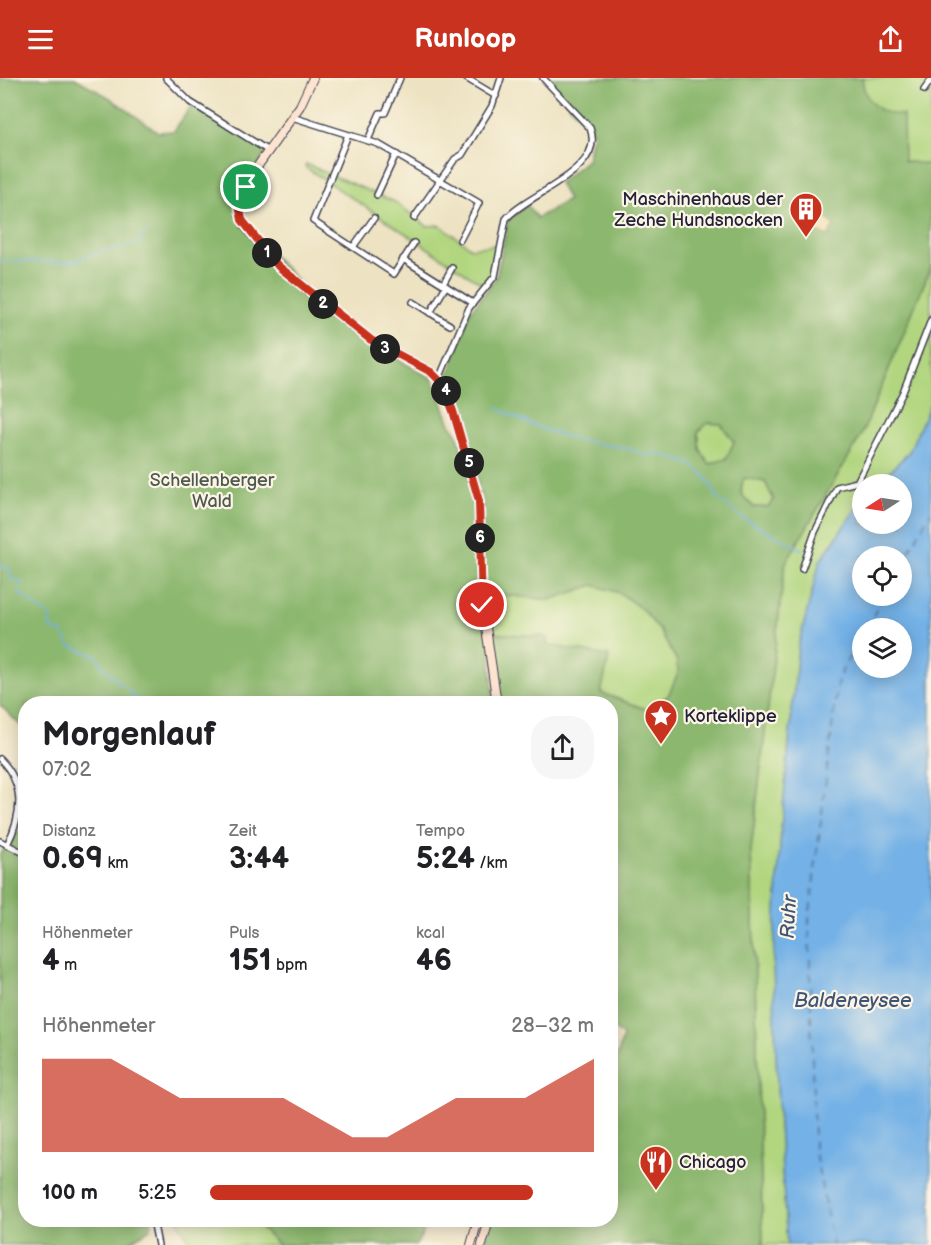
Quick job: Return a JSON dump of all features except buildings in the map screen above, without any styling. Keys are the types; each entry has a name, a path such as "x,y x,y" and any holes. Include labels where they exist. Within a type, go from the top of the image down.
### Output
{"main road":[{"path":"312,79 292,117 250,177 239,210 244,225 278,266 324,305 371,340 439,379 453,411 479,501 481,593 496,696"},
{"path":"471,1245 476,1227"},
{"path":"482,1245 487,1227"}],"street":[{"path":"166,78 190,102 267,150"},
{"path":"368,140 380,113 385,113 400,78"},
{"path":"466,78 496,96"},
{"path":"414,218 455,159 462,155 496,96 501,78"},
{"path":"439,379 473,303 495,276 506,219 582,164 591,150 593,138 590,128 543,78"},
{"path":"924,90 931,80"},
{"path":"292,117 368,140 479,203 460,240"},
{"path":"348,135 313,221 394,274 414,243"},
{"path":"377,195 396,154"},
{"path":"353,247 374,218"},
{"path":"403,259 473,303"},
{"path":"430,313 452,268"},
{"path":"413,302 450,325"},
{"path":"802,569 815,532 835,490 839,486 857,482 903,392 931,320"},
{"path":"0,759 16,782 18,793"},
{"path":"7,845 18,821"},
{"path":"0,841 18,850"},
{"path":"154,1227 158,1245"}],"green space":[{"name":"Schellenberger Wald","path":"0,78 75,78 110,98 158,132 174,131 192,105 267,150 242,194 244,225 324,308 376,347 433,379 450,424 457,433 477,500 493,696 18,696 18,723 0,705"},
{"path":"546,78 862,78 866,94 874,106 887,113 903,115 904,161 931,165 931,267 862,434 785,564 751,850 763,1245 485,1245 489,1227 618,1227 618,1054 623,1036 618,1032 618,699 645,709 668,696 678,673 677,661 660,631 644,611 620,593 593,585 549,600 487,593 494,633 548,637 547,645 609,656 601,693 609,696 499,696 483,591 482,500 455,399 447,380 470,312 496,278 508,221 527,205 537,218 568,200 559,183 587,160 593,132","holes":["708,423 721,424 734,442 726,459 709,464 700,449 698,432","744,478 765,482 774,500 768,507 754,507 742,494 741,487"]},
{"path":"862,78 931,78 931,173 904,161 894,115 881,111 871,103 865,92"},
{"path":"306,164 395,202 427,226 440,225 471,248 496,245 492,272 485,286 305,167"},
{"path":"931,267 931,402 909,452 887,474 852,474 852,515 820,561 798,647 781,830 773,962 778,1109 787,1245 763,1245 751,850 785,564 862,434"},
{"path":"708,423 721,424 734,442 726,459 709,464 700,449 698,432"},
{"path":"744,477 765,482 774,500 768,507 754,507 744,497 741,487"},
{"path":"593,585 620,593 644,611 660,631 677,661 679,673 668,696 646,709 618,699 618,696 601,693 609,656 547,645 548,637 494,633 487,593 549,600"},
{"path":"18,832 18,1227 150,1227 124,1245 0,1245 0,854"},
{"path":"181,1227 260,1227 279,1245 192,1245"},
{"path":"260,1227 417,1227 424,1231 416,1245 279,1245"}],"sand":[{"path":"813,210 834,225 828,236 819,233 810,215"}],"water":[{"name":"Baldeneysee","path":"931,402 931,1245 787,1245 778,1109 773,962 781,830 798,647 820,561 852,515 852,534 912,534 912,474 887,474 909,452"}],"waterway":[{"path":"0,261 72,262 107,249 124,248 140,242 145,232"},
{"path":"497,408 537,427 569,437 622,447 646,456 657,453 689,463 705,476 718,498 741,517 803,550"},
{"path":"0,565 10,570 11,579 22,582 19,591 22,596 50,617 50,629 62,632 70,646 97,656 102,665 123,686"},
{"path":"127,689 133,696"}],"ferry route":[{"path":"912,546 931,511"},
{"path":"872,618 878,606"},
{"path":"833,1245 814,1147 809,920 838,678 852,652"}],"place":[{"name":"Maschinenhaus der Zeche Hundsnocken","path":"806,238"},
{"name":"Korteklippe","path":"661,745"},
{"name":"Chicago","path":"656,1191"}],"route":[{"path":"246,187 239,205 244,225 278,266 371,340 431,372 442,383 450,401 479,501 482,605"}],"water label":[{"name":"Ruhr","path":"789,917"}]}
